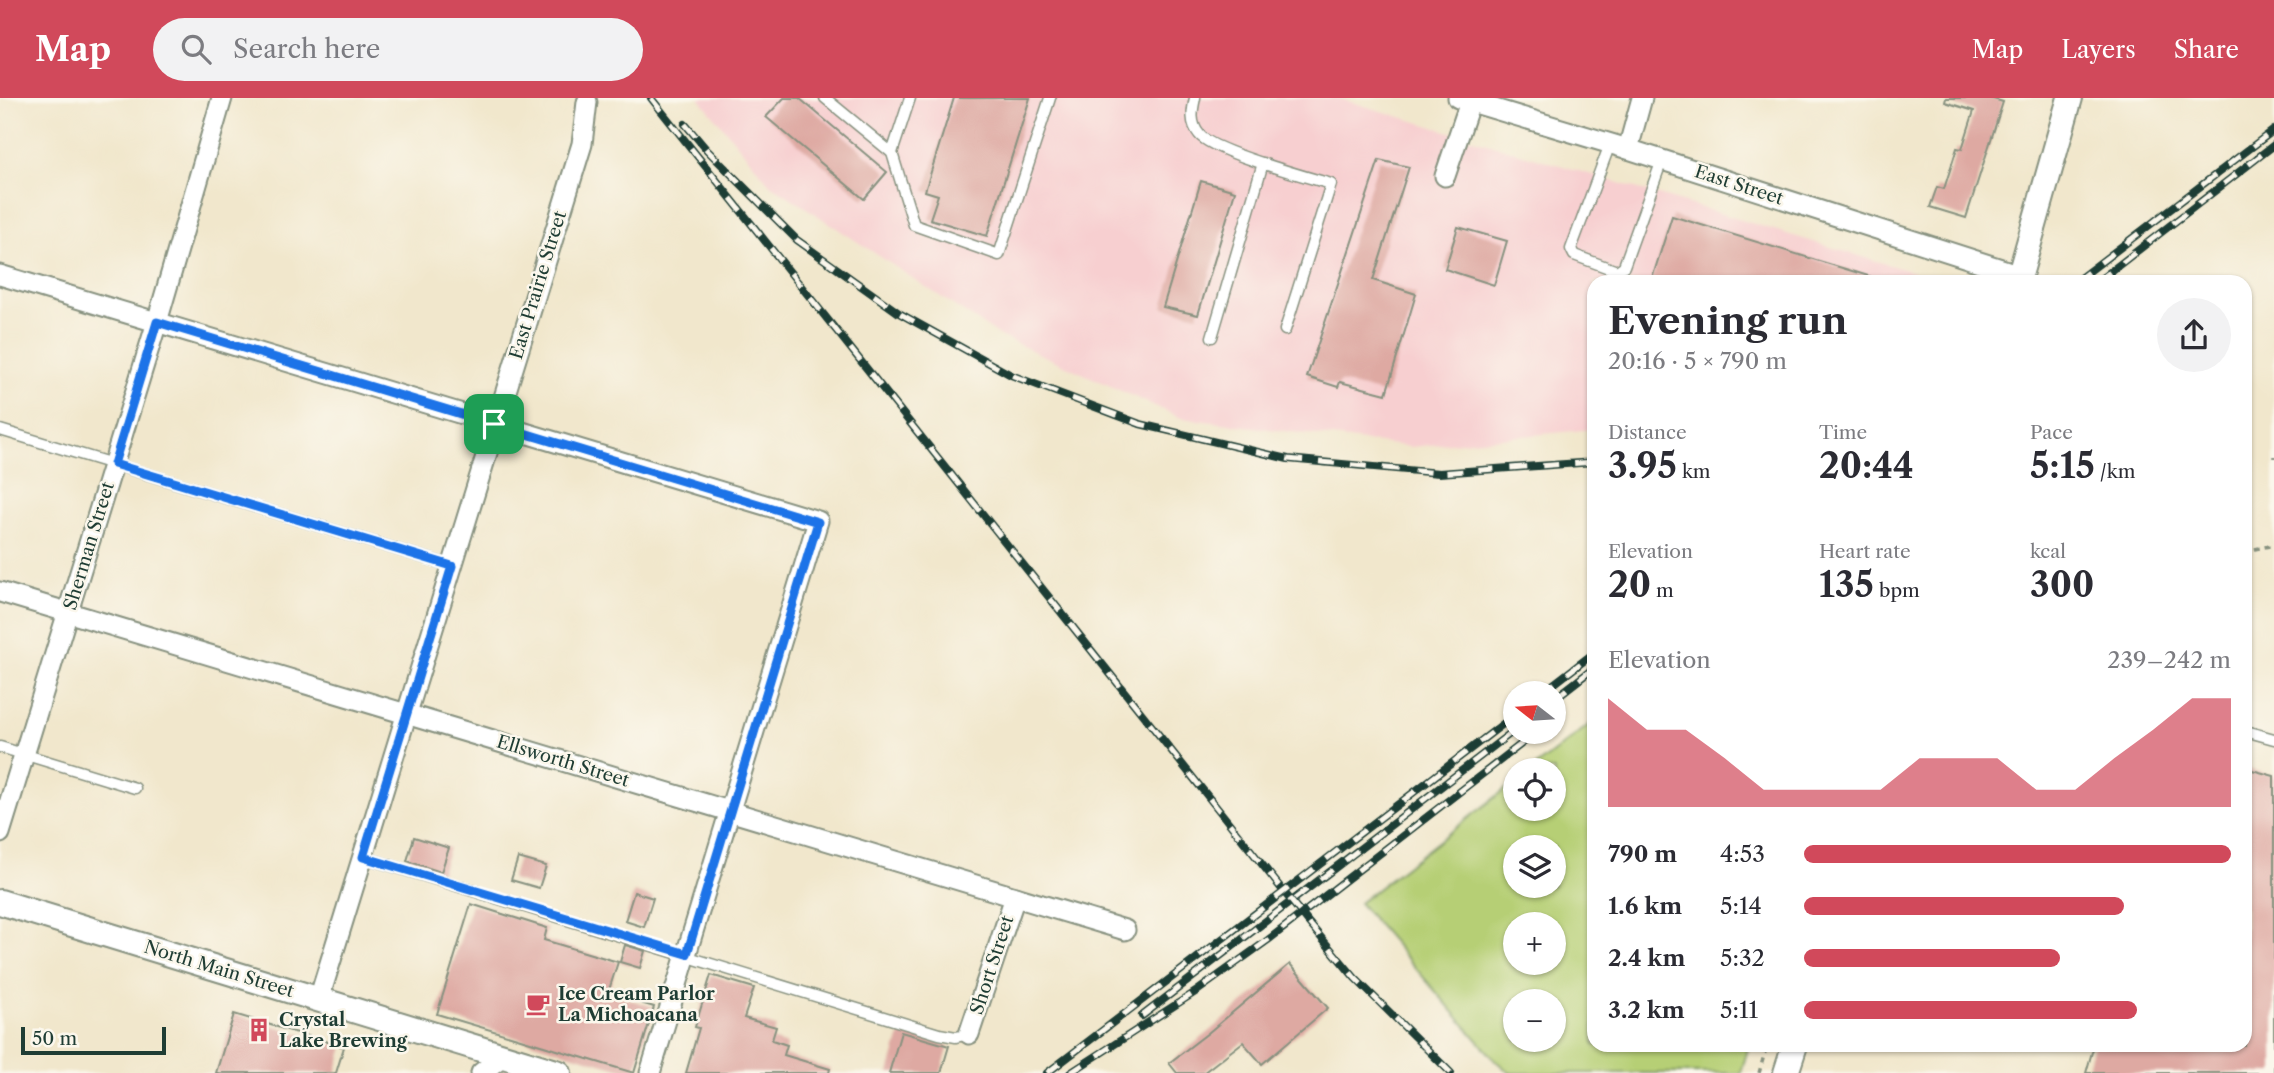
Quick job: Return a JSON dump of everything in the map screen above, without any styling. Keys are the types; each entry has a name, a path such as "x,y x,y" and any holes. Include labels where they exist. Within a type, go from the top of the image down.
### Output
{"street":[{"name":"Sherman Street","path":"0,833 157,322 222,98"},
{"path":"1619,146 1642,98"},
{"path":"2020,275 2070,98"},
{"name":"East Prairie Street","path":"319,999 582,144 588,99"},
{"path":"1445,176 1464,100"},
{"name":"East Street","path":"1464,100 1619,146 2010,275"},
{"path":"0,275 818,522 650,1073"},
{"name":"Ellsworth Street","path":"0,592 1125,930"},
{"name":"Short Street","path":"970,1034 1015,897"},
{"name":"North Main Street","path":"0,902 559,1073"},
{"path":"1786,1073 1793,1052"},
{"path":"481,1073 503,1056"}],"lane":[{"path":"825,98 892,153 914,225 999,255 1050,98"},
{"path":"892,153 910,98"},
{"path":"1195,98 1191,113 1200,136 1209,143 1331,184 1285,330"},
{"path":"1619,146 1572,249 1574,255 1617,271 1624,266 1662,160"},
{"path":"1212,337 1263,163"},
{"path":"0,430 452,566"},
{"path":"2252,733 2274,739"},
{"path":"0,747 135,788"},
{"path":"363,857 687,954 939,1034 956,1037 970,1034"}],"path":[{"path":"2252,550 2274,545"},
{"path":"1759,1073 1765,1052"}],"shaded area":[{"path":"699,98 1338,98 1916,273 1587,275 1587,430 1411,447 1181,418 1000,336 770,184"}],"green space":[{"path":"1587,726 1587,1052 1747,1052 1741,1073 1510,1073 1495,1060 1359,903 1503,791 1503,821 1566,821 1566,758 1546,758"}],"building":[{"path":"784,98 799,98 887,172 864,199 766,117"},
{"path":"954,98 1030,98 987,236 930,219 938,195 925,191"},
{"path":"1946,98 1990,98 2003,102 1966,218 1930,207 1937,187 1944,189 1957,148 1962,149 1974,111 1945,102"},
{"path":"1379,160 1409,167 1373,280 1416,294 1386,394 1340,382 1338,387 1307,377"},
{"path":"1201,181 1235,191 1198,315 1163,307"},
{"path":"1672,216 1865,275 1653,275"},
{"path":"1458,227 1507,241 1494,285 1445,269"},
{"path":"2252,770 2274,776 2274,1073 2086,1073 2092,1052 2252,1052"},
{"path":"414,837 449,848 441,872 407,861"},
{"path":"518,858 546,866 539,888 511,880"},
{"path":"634,892 653,898 644,927 625,921"},
{"path":"471,904 547,928 544,940 618,962 608,993 654,1007 634,1073 437,1014"},
{"path":"625,945 645,951 640,968 620,962"},
{"path":"1290,964 1328,1008 1262,1064 1243,1042 1203,1073 1177,1073 1169,1063"},
{"path":"711,975 754,988 744,1018 776,1027 772,1040 787,1045 784,1055 830,1069 829,1073 686,1073 699,1028 695,1027"},
{"name":"Crystal Lake Brewing","path":"234,1014 344,1047 336,1073 216,1073"},
{"path":"901,1032 949,1046 941,1073 889,1073"}],"railway":[{"path":"651,98 1308,922 1355,978 1451,1073"},
{"path":"685,124 707,150 797,240 899,313 1011,375 1140,424 1288,459 1439,473 1587,462"},
{"path":"2084,275 2274,130"},
{"path":"2106,275 2274,145"},
{"path":"1558,681 1587,658"},
{"path":"1566,690 1587,673"},
{"path":"1047,1073 1503,724"},
{"path":"1142,1016 1503,739"},
{"path":"1070,1073 1197,991 1268,940 1521,744"}],"place":[{"name":"Ice Cream Parlor La Michoacana","path":"538,1004"},
{"name":"Crystal Lake Brewing","path":"259,1030"}],"route":[{"path":"157,322 494,424 818,522 687,954 363,857 452,566 114,464 157,322"}]}
